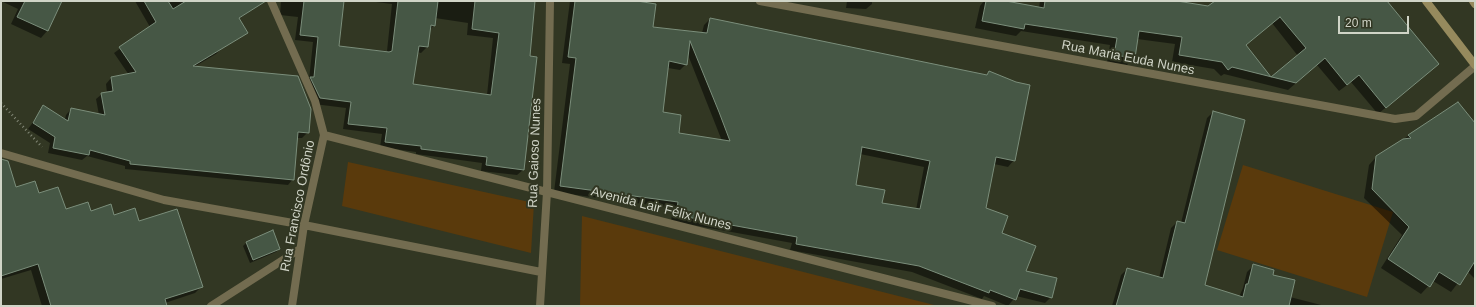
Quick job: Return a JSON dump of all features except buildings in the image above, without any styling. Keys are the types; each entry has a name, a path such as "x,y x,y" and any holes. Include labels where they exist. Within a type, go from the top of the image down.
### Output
{"main road":[{"path":"1426,1 1475,66"}],"street":[{"name":"Rua Francisco Ordônio","path":"271,1 315,101 324,135 304,225 292,306"},
{"name":"Rua Gaioso Nunes","path":"540,306 546,192 550,1"},
{"name":"Rua Maria Euda Nunes","path":"760,1 1395,119 1416,116 1475,66"},
{"name":"Avenida Lair Félix Nunes","path":"324,135 992,306"},
{"path":"1,153 63,169 164,200 304,225 541,272"},
{"path":"211,306 300,249"}],"path":[{"path":"1,102 63,169"}],"shaded area":[{"path":"348,162 534,203 531,253 342,206"},
{"path":"1243,165 1393,212 1367,297 1217,250"},
{"path":"582,216 938,306 580,306"}]}
